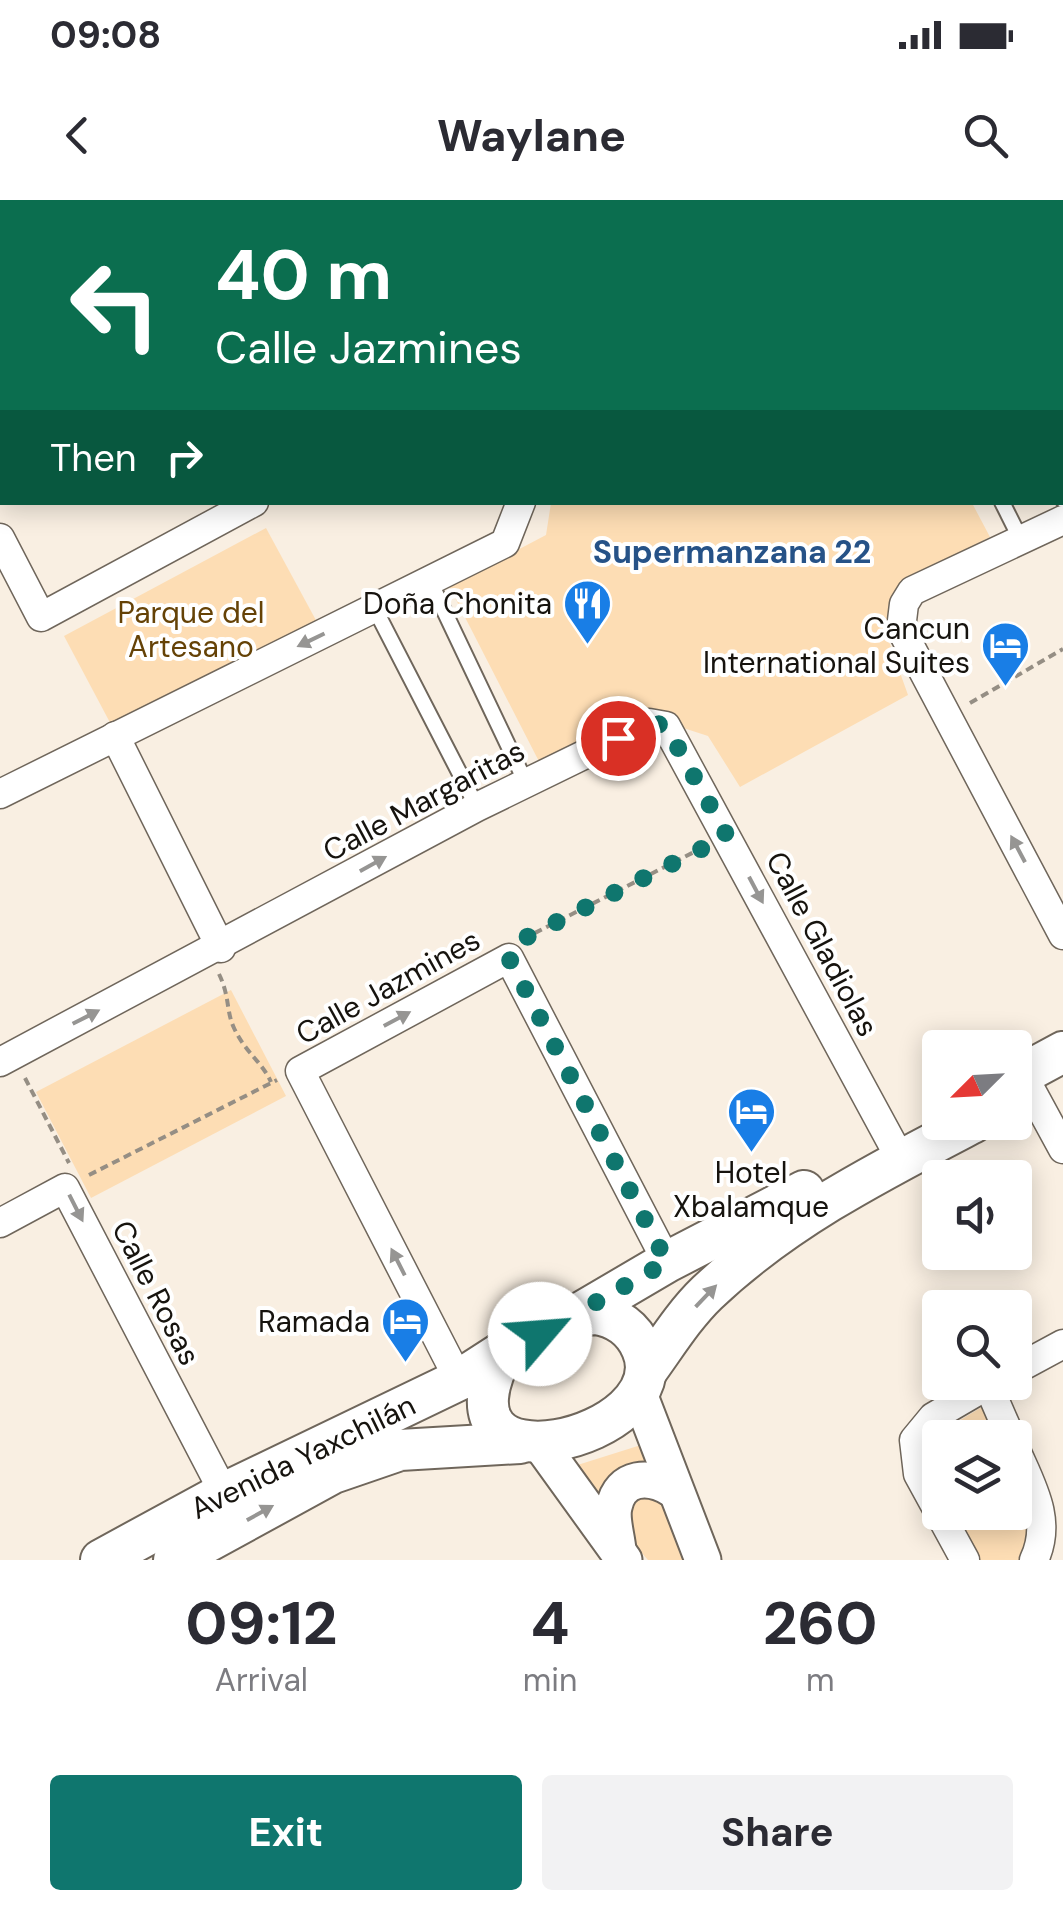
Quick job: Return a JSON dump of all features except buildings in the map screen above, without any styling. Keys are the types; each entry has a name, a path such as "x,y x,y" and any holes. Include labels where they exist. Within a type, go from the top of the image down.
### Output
{"main road":[{"path":"1032,1086 1063,1052"},
{"path":"922,1129 504,1352 490,1384 488,1406 501,1430 531,1444 565,1440 610,1419 705,1294 782,1230 857,1183 939,1140"},
{"path":"575,1316 604,1315 628,1328 644,1354 642,1381"},
{"name":"Avenida Yaxchilán","path":"101,1560 224,1494 459,1380 504,1352"},
{"name":"Avenida Yaxchilán","path":"174,1560 333,1474 400,1450 531,1444"}],"street":[{"path":"0,538 41,617 248,505"},
{"path":"0,794 505,543 520,505"},
{"path":"1063,520 912,591 904,604 901,629 1063,935"},
{"name":"Calle Margaritas","path":"7,1059 215,951 477,807 649,722 666,726 693,774"},
{"path":"115,736 215,951"},
{"name":"Calle Gladiolas","path":"693,774 893,1145"},
{"name":"Calle Jazmines","path":"459,1380 300,1071 509,958 667,1262"},
{"path":"1032,1089 1063,1148"},
{"path":"0,1223 72,1184"},
{"name":"Calle Rosas","path":"72,1184 224,1494"},
{"path":"1032,1361 1063,1344"},
{"path":"642,1381 672,1489 703,1560"},
{"path":"963,1400 933,1418 914,1440 918,1474 965,1560"},
{"path":"531,1444 621,1556"},
{"path":"621,1556 614,1508 622,1491 635,1479 655,1478 672,1489"},
{"path":"1032,1487 1042,1510 1042,1544 1034,1560"}],"lane":[{"path":"1004,505 1021,540"},
{"path":"428,579 526,783"},
{"path":"375,609 477,807"}],"path":[{"path":"948,715 1063,649"},
{"path":"509,958 517,942 727,836"},
{"path":"215,951 231,998 231,1022 248,1057 265,1069 271,1082"},
{"path":"7,1059 72,1184 271,1082 300,1071"}],"green space":[{"path":"551,505 973,505 990,537 903,582 887,636 908,695 740,787 708,736 668,723 549,781 449,586 546,535"},
{"name":"Parque del Artesano","path":"266,528 318,624 115,732 64,636"},
{"path":"231,990 286,1096 91,1198 36,1092"},
{"path":"985,1405 992,1420 960,1420"},
{"path":"641,1445 688,1560 648,1560 568,1468"},
{"path":"960,1530 1030,1530 1021,1560 975,1560"}],"place":[{"name":"Doña Chonita","path":"587,646"},
{"name":"Cancun International Suites","path":"1005,688"},
{"name":"Hotel Xbalamque","path":"751,1154"},
{"name":"Ramada","path":"405,1364"}],"district":[{"name":"Supermanzana 22","path":"732,552"}],"route":[{"path":"540,1334 667,1262 509,958 517,942 727,836 666,726 649,722 618,738"}]}
